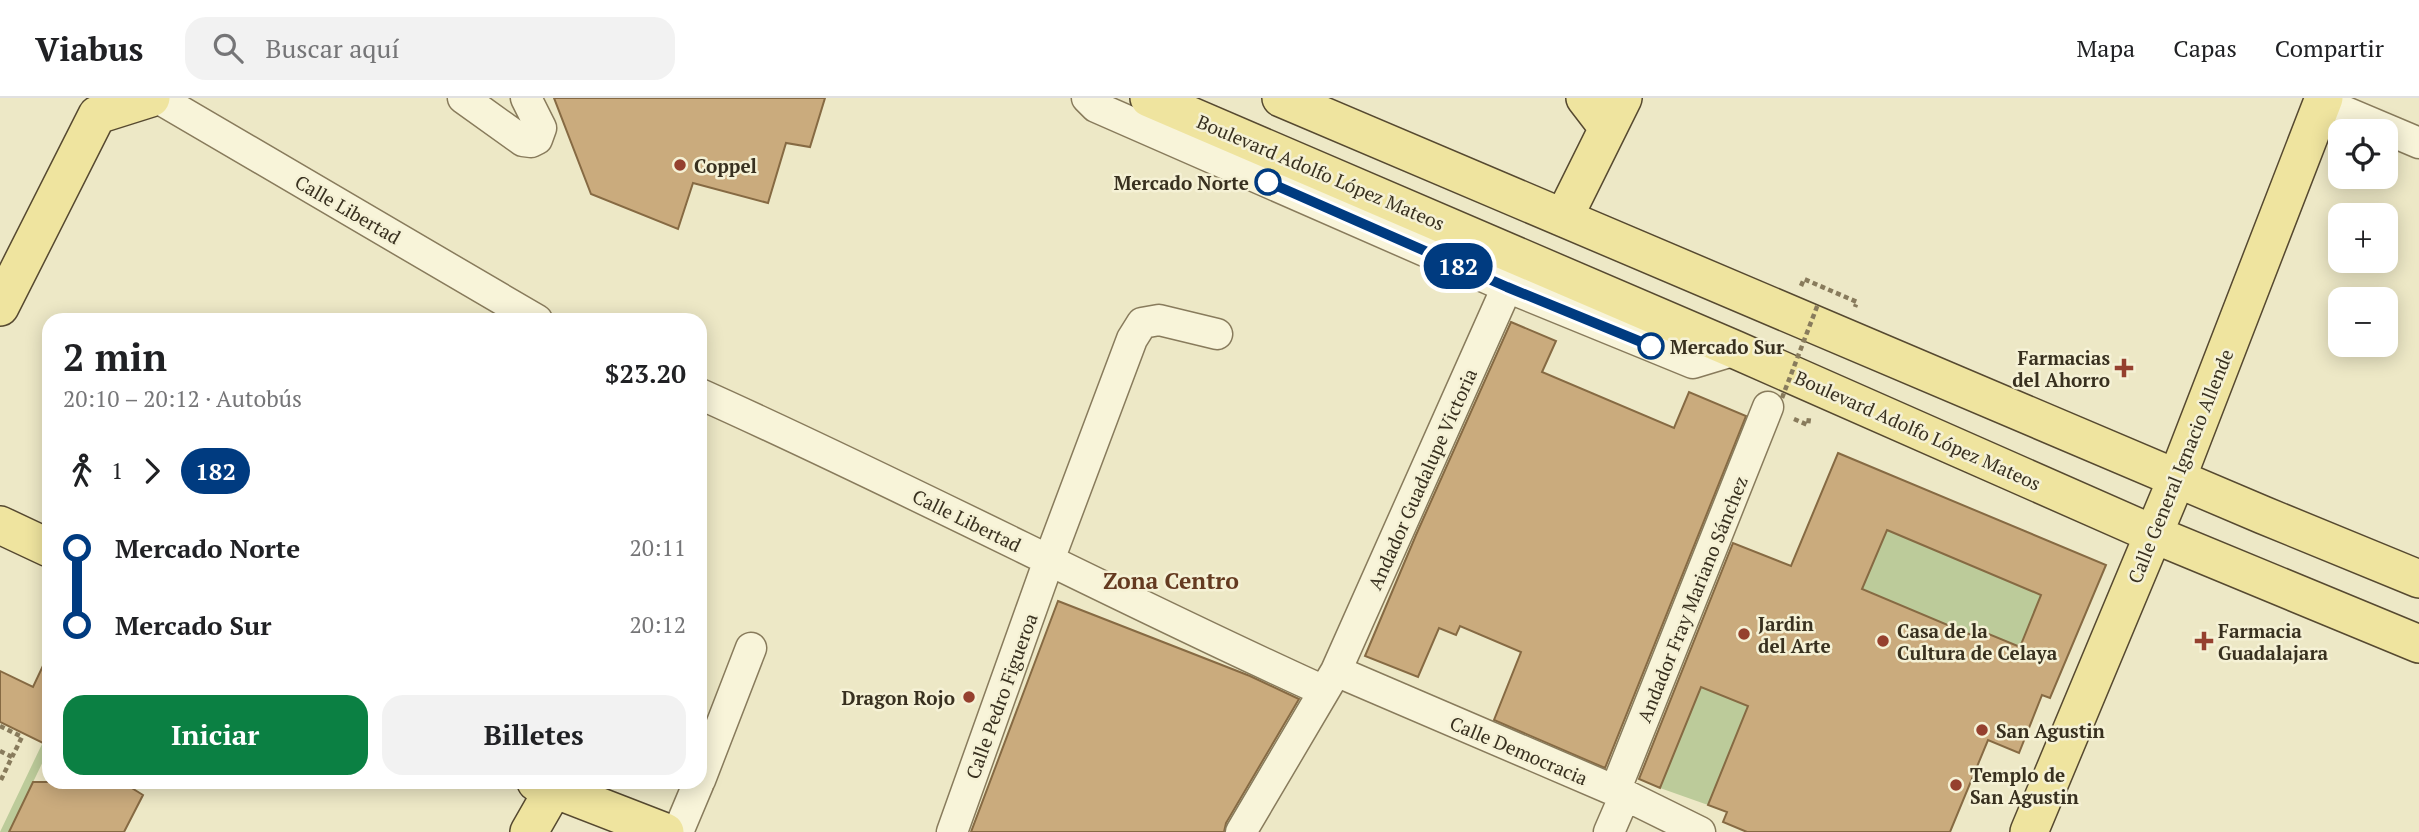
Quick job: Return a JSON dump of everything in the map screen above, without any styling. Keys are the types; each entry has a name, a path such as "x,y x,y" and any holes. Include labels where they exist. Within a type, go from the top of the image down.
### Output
{"main road":[{"path":"0,307 97,115 150,98"},
{"name":"Boulevard Adolfo López Mateos","path":"1149,98 1736,350 2153,534 2419,644"},
{"path":"1281,98 2419,579"},
{"path":"1564,217 1615,113 1585,98"},
{"name":"Calle General Ignacio Allende","path":"2029,832 2177,478 2323,100"},
{"path":"0,525 42,545"},
{"path":"529,832 543,789"},
{"path":"552,789 665,832"}],"street":[{"name":"Calle Libertad","path":"158,98 525,313"},
{"path":"463,98 523,141 531,142 537,139 541,128 526,98"},
{"path":"1087,98 1096,107 1507,287 1693,363 1736,350"},
{"path":"2323,100 2419,142"},
{"name":"Andador Guadalupe Victoria","path":"1241,832 1330,681 1507,287"},
{"name":"Calle Pedro Figueroa","path":"952,832 1049,560 1132,339 1142,323 1159,320 1217,334"},
{"name":"Calle Libertad","path":"707,397 816,446 1232,649"},
{"name":"Andador Fray Mariano Sánchez","path":"1609,832 1620,793 1775,402"},
{"path":"707,761 751,648"},
{"name":"Calle Democracia","path":"1232,649 1330,681 1620,793 1700,832"},
{"path":"678,832 696,789"}],"path":[{"path":"1775,402 1818,304"},
{"path":"0,726 22,737 0,782"},
{"path":"0,751 12,757"}],"green space":[{"path":"1887,530 2041,595 2020,647 1980,630 1976,637 1862,589"},
{"path":"1701,687 1748,706 1708,805 1660,788"},
{"path":"42,744 42,764 9,832 0,832"}],"building":[{"name":"Coppel","path":"554,98 825,98 810,147 786,143 768,203 693,183 678,229 591,194"},
{"path":"1511,322 1556,341 1542,372 1674,428 1689,392 1746,416 1605,768 1494,720 1521,652 1460,626 1456,635 1439,628 1418,677 1365,656"},
{"name":"Casa de la Cultura de Celaya","path":"1838,453 2106,565 2050,698 2042,695 2019,753 1988,740 1950,832 1747,832 1723,822 1727,812 1708,805 1748,706 1701,687 1660,788 1639,779 1733,543 1791,566","holes":["1887,530 2041,595 2020,647 1979,630 1976,637 1862,589"]},
{"path":"1058,601 1250,676 1299,699 1226,823 1224,832 971,832"},
{"path":"42,668 42,743 0,722 0,671 33,687"},
{"path":"33,782 42,782 42,789 133,789 143,795 124,832 9,832"}],"bus line":[{"name":"182","path":"1268,182 1507,287 1651,346"}],"place":[{"name":"Coppel","path":"680,165"},
{"name":"Mercado Norte","path":"1268,182"},
{"name":"Mercado Sur","path":"1651,346"},
{"name":"Farmacias del Ahorro","path":"2124,368"},
{"name":"Jardin del Arte","path":"1744,634"},
{"name":"Casa de la Cultura de Celaya","path":"1883,641"},
{"name":"Farmacia Guadalajara","path":"2204,641"},
{"name":"Dragon Rojo","path":"969,697"},
{"name":"San Agustin","path":"1982,730"},
{"name":"Templo de San Agustin","path":"1956,785"}],"district":[{"name":"Zona Centro","path":"1171,580"}]}
